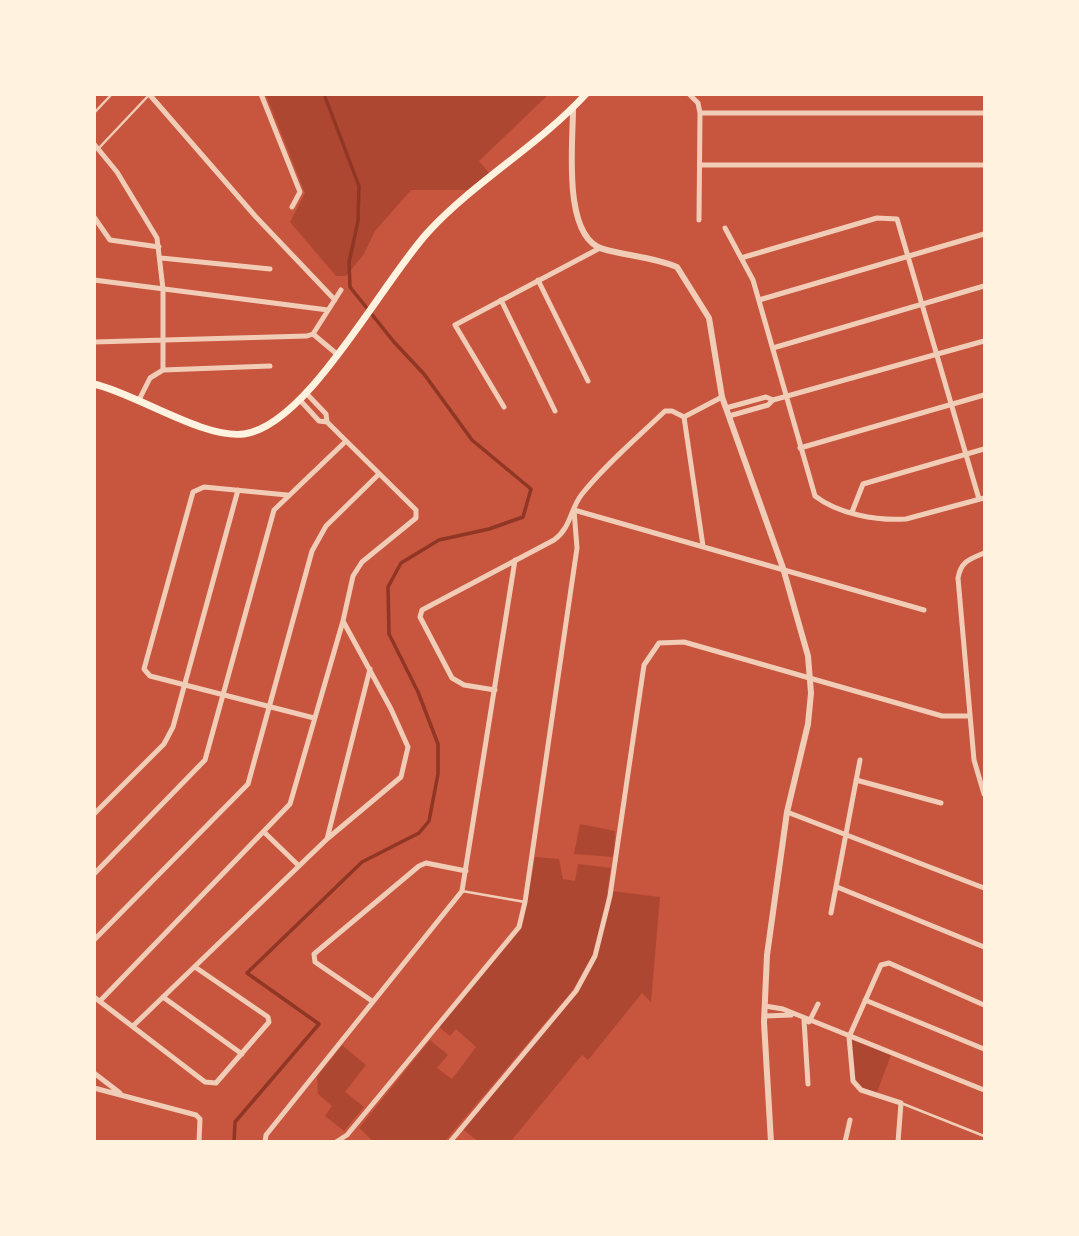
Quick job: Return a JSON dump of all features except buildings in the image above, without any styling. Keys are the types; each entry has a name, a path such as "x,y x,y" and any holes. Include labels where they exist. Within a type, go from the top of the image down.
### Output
{"main road":[{"path":"94,384 210,429 243,434 260,430 306,393 338,355 377,297 431,228 586,94"}],"street":[{"path":"261,94 300,191 292,207"},
{"path":"149,95 335,300"},
{"path":"691,95 701,113 699,220"},
{"path":"573,108 576,214 583,234 600,248 677,267 709,318 722,397 783,568 805,639 810,676 808,724 788,812 768,936 765,1016 771,1142"},
{"path":"701,113 985,113"},
{"path":"97,146 139,207 159,247 163,289 163,370"},
{"path":"700,164 985,165"},
{"path":"725,228 759,300 815,496 867,517 906,519 982,498 965,455 910,254 897,219 887,216 741,258"},
{"path":"94,217 110,240 159,247"},
{"path":"759,300 985,234"},
{"path":"504,407 454,327 459,320 600,248"},
{"path":"161,258 270,269"},
{"path":"94,279 328,310"},
{"path":"538,280 588,381"},
{"path":"773,348 985,286"},
{"path":"313,334 341,290"},
{"path":"501,300 555,411"},
{"path":"94,342 313,334 338,355"},
{"path":"729,416 768,405 773,400 786,396 985,341"},
{"path":"139,400 150,378 163,370 270,366"},
{"path":"306,393 326,414 327,422"},
{"path":"800,448 985,395"},
{"path":"684,418 722,397"},
{"path":"726,408 766,397 773,400"},
{"path":"195,967 265,1013 269,1023 223,1078 210,1083 97,999 290,804 343,621 353,576 362,562 416,518 416,510 327,422 319,421 299,399"},
{"path":"495,690 464,684 452,678 419,613 425,607 562,535 581,495 665,411 672,411 684,418"},
{"path":"684,418 703,546"},
{"path":"94,874 200,768 210,750 274,510 346,441"},
{"path":"852,512 863,484 985,449"},
{"path":"94,940 248,784 318,537 379,474"},
{"path":"287,495 204,487 193,492 144,663 150,676 314,718"},
{"path":"94,814 164,744 173,727 238,490"},
{"path":"574,510 925,610"},
{"path":"337,1142 347,1135 514,936 526,902 577,548 574,510"},
{"path":"985,553 967,560 960,567 958,578 974,760 985,794"},
{"path":"265,1142 267,1135 372,1001 462,891 515,559"},
{"path":"133,1026 327,839 401,777 407,761 408,747 343,621"},
{"path":"450,1142 576,991 596,956 611,891 644,665 651,651 659,643 684,642 943,716 969,716"},
{"path":"327,839 370,669"},
{"path":"831,913 860,760"},
{"path":"856,780 941,803"},
{"path":"788,812 985,888"},
{"path":"264,832 299,866"},
{"path":"372,1001 315,962 314,954 419,866 426,863 466,871"},
{"path":"837,887 985,947"},
{"path":"898,1142 901,1102 855,1086 849,1037 881,965 889,963 985,1005"},
{"path":"163,997 242,1054"},
{"path":"865,1000 985,1049"},
{"path":"808,1084 807,1021 818,1004"},
{"path":"765,1006 783,1009 790,1015 985,1090"},
{"path":"765,1016 790,1015"},
{"path":"94,1073 122,1095"},
{"path":"94,1088 195,1115 200,1119 199,1142"},
{"path":"845,1142 850,1121"}],"lane":[{"path":"94,113 112,94"},
{"path":"97,146 149,95"},
{"path":"462,891 526,902"},
{"path":"901,1102 985,1136"}],"shaded area":[{"path":"266,95 548,95 479,161 491,175 471,190 411,190 375,231 364,254 346,276 336,276 290,222 305,193"},
{"path":"580,824 615,831 614,857 574,854"},
{"path":"535,857 559,859 563,879 575,881 578,864 611,868 603,920 593,955 572,991 445,1141 373,1141 359,1128 430,1040 448,1055 437,1068 452,1079 476,1047 456,1029 450,1036 439,1027 522,928"},
{"path":"611,891 660,897 651,1002 642,993 588,1060 582,1055 511,1141 478,1141 461,1128 576,991 595,956"},
{"path":"849,1039 891,1055 876,1095 855,1086"},
{"path":"342,1045 366,1065 345,1092 364,1107 344,1131 325,1116 332,1106 318,1094 317,1077"}],"waterway":[{"path":"234,1142 235,1122 319,1024 247,973 362,862 419,833 429,821 438,774 438,744 418,692 389,634 388,587 401,563 439,540 489,529 523,517 531,489 472,440 424,374 394,342 350,287 349,262 358,221 359,186 324,94"}]}
